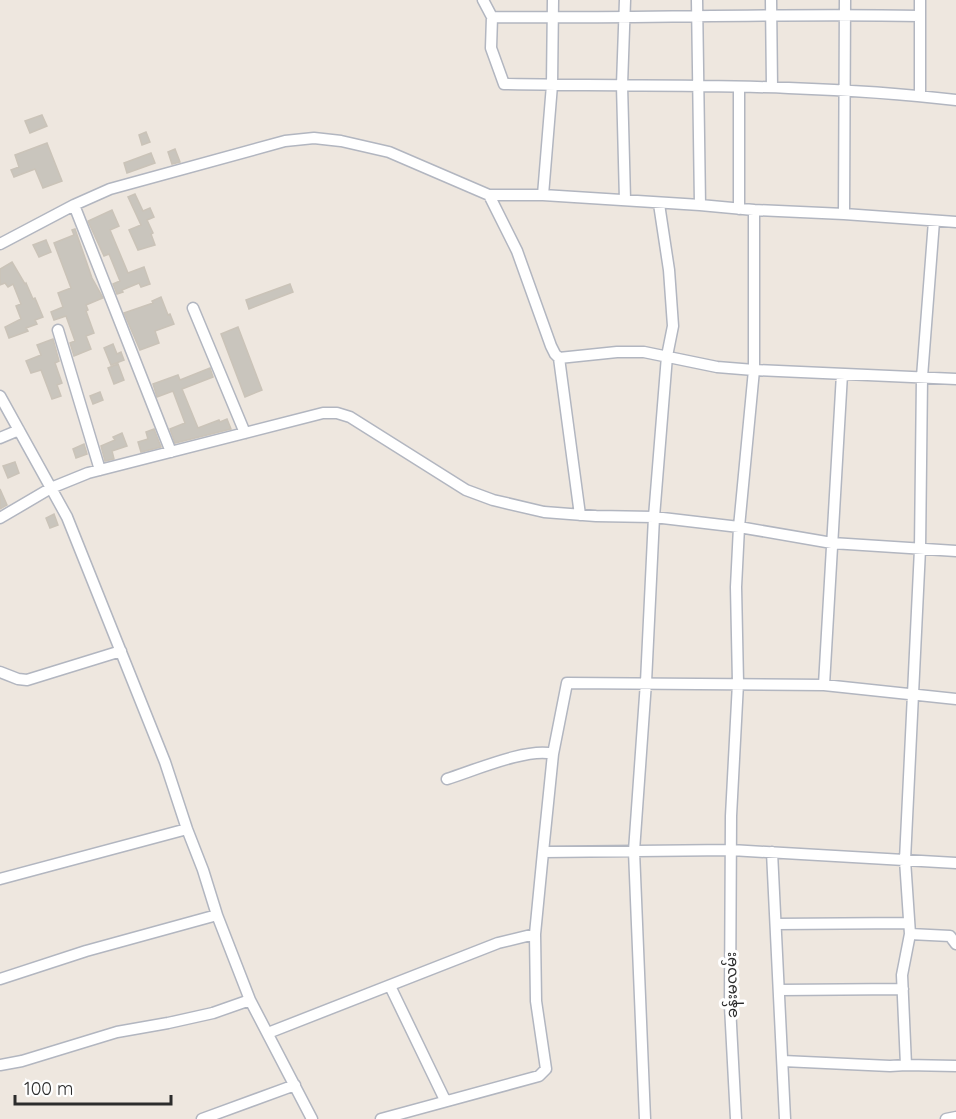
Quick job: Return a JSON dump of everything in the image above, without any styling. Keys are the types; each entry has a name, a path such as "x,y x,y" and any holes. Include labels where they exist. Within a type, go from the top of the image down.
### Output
{"street":[{"path":"483,0 492,17 491,48 504,84 844,89 956,100"},
{"path":"543,195 552,85 552,0"},
{"path":"625,0 622,85 625,200"},
{"path":"697,0 700,205"},
{"path":"771,0 772,87"},
{"path":"844,214 845,0"},
{"path":"920,0 920,96"},
{"path":"492,17 626,18 845,14 920,16"},
{"path":"739,87 739,209"},
{"path":"0,244 110,189 285,141 314,138 341,141 388,152 489,195 543,195 956,222"},
{"path":"489,195 517,251 551,346 559,358 580,515"},
{"path":"645,1119 634,851 646,682 654,517 667,356 673,326 673,309 659,204"},
{"path":"74,205 171,452"},
{"name":"ခန်းမလမ်း","path":"736,1119 730,1006 731,850 738,683 736,587 739,527 754,370 754,210"},
{"path":"906,1065 902,975 910,929 905,860 920,549 922,377 934,221"},
{"path":"193,308 245,433"},
{"path":"58,330 100,470"},
{"path":"559,358 617,352 644,352 717,367 956,379"},
{"path":"824,685 842,374"},
{"path":"0,396 67,517 165,762 217,915 250,1000 312,1119"},
{"path":"0,518 51,488 100,470 323,413 337,413 350,417 466,490 494,500 544,512 654,517 739,527 832,543 956,551"},
{"path":"0,438 19,430"},
{"path":"0,672 27,680 121,651"},
{"path":"381,1119 539,1076 546,1069 536,1001 535,934 553,754 567,682 824,685 956,699"},
{"path":"447,779 527,754 545,752 553,754"},
{"path":"0,879 187,829"},
{"path":"543,852 731,850 956,863"},
{"path":"772,852 785,1119"},
{"path":"0,979 86,951 217,915"},
{"path":"776,924 910,929 950,936 954,938 956,944"},
{"path":"268,1033 498,943 535,934"},
{"path":"390,986 445,1100"},
{"path":"779,990 903,989"},
{"path":"0,1065 22,1061 117,1032 213,1013 250,1000"},
{"path":"783,1061 890,1066 956,1066"},
{"path":"202,1119 295,1085"},
{"path":"946,1119 956,1117"}],"building":[{"path":"42,115 47,126 30,133 25,121"},
{"path":"146,132 150,142 142,145 139,135"},
{"path":"47,143 62,181 43,188 35,169 14,177 11,170 19,167 15,155"},
{"path":"175,149 180,162 172,164 168,152"},
{"path":"151,153 155,163 127,173 124,163"},
{"path":"135,194 143,211 150,208 154,217 147,220 155,245 138,250 129,230 141,225 128,197"},
{"path":"112,210 119,226 110,230 128,273 144,267 150,284 141,287 139,283 117,294 113,284 120,281 109,254 104,256 88,221"},
{"path":"75,229 92,278 103,298 86,305 94,333 86,336 91,349 74,356 70,343 75,341 66,316 54,320 51,312 63,307 58,293 71,288 54,243 74,235 72,230"},
{"path":"46,240 51,252 39,257 33,245"},
{"path":"12,262 26,283 33,299 35,298 43,317 35,320 37,324 26,328 28,331 9,338 5,327 21,319 16,306 21,304 13,284 8,287 5,283 0,285 0,269"},
{"path":"290,284 293,292 249,309 246,300"},
{"path":"161,297 174,324 155,331 159,343 140,350 124,313 153,303 152,301"},
{"path":"238,327 262,390 245,397 221,334"},
{"path":"53,339 59,361 55,363 62,383 57,385 61,396 52,399 41,370 31,373 26,361 41,355 37,345"},
{"path":"113,344 117,354 121,352 124,360 111,365 104,348"},
{"path":"118,364 124,380 114,384 108,368"},
{"path":"210,368 213,377 182,389 198,428 227,419 231,429 175,443 170,429 185,423 173,391 157,397 153,384 178,375 180,380"},
{"path":"100,392 103,400 93,404 90,396"},
{"path":"154,429 161,447 141,452 138,442 148,439 146,432"},
{"path":"122,433 127,446 112,451 114,459 105,461 101,446 115,440 113,437"},
{"path":"84,444 87,454 76,458 73,449"},
{"path":"15,462 19,473 8,478 3,466"},
{"path":"0,489 7,505 0,509"},
{"path":"54,514 58,525 50,528 46,518"}]}
